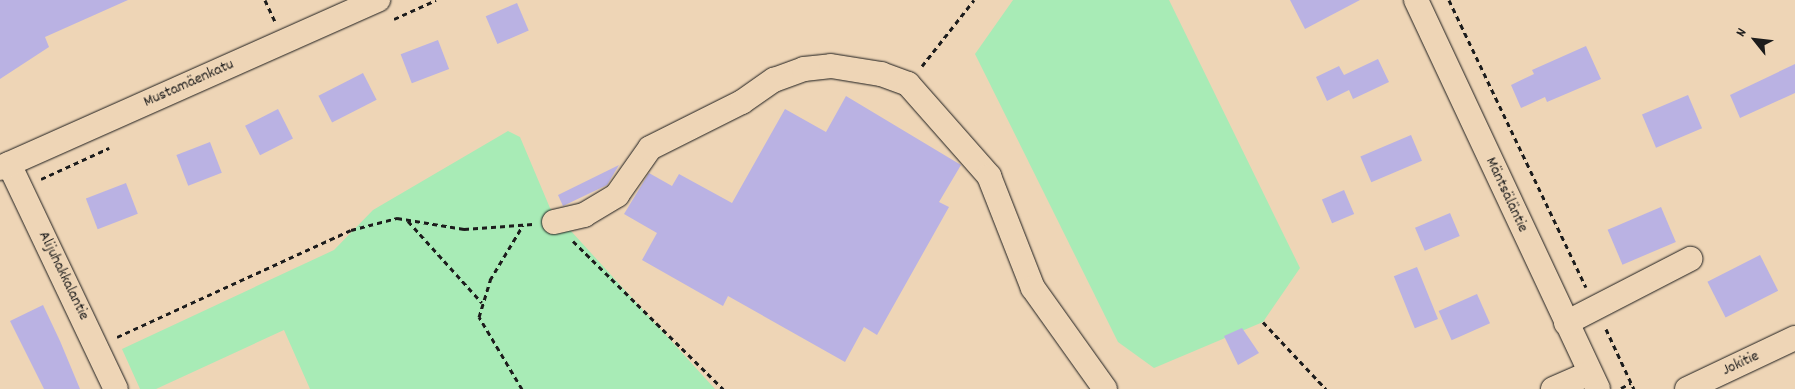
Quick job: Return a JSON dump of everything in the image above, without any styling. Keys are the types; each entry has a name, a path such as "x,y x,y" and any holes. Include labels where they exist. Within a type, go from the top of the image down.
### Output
{"street":[{"name":"Mustamäenkatu","path":"4,166 378,0"},
{"name":"Mäntsäläntie","path":"1416,0 1594,381"},
{"path":"554,222 584,215 618,195 650,148 742,102 774,80 804,69 830,66 881,74 908,84 989,176 1033,288 1105,389"},
{"name":"Alijuhakkalantie","path":"4,166 116,389"},
{"path":"1566,324 1690,259"},
{"name":"Jokitie","path":"1687,389 1795,338"},
{"path":"1552,389 1594,381"}],"path":[{"path":"265,0 279,28"},
{"path":"908,84 974,0"},
{"path":"1449,0 1634,389"},
{"path":"96,347 351,230 397,218 464,229 554,222 723,389"},
{"path":"407,220 483,304"},
{"path":"522,389 479,317 490,280 523,224"},
{"path":"1263,322 1326,389"},
{"path":"1617,389 1632,383"}],"green space":[{"path":"1013,0 1169,0 1300,268 1263,322 1154,368 1118,342 975,54"},
{"path":"508,131 520,137 550,208 715,389 310,389 284,330 156,389 140,389 122,349 334,250 373,210"}],"building":[{"path":"0,0 128,0 45,37 49,47 0,79"},
{"path":"1290,0 1360,0 1305,29"},
{"path":"517,3 529,31 497,44 486,16"},
{"path":"438,40 449,69 412,83 401,54"},
{"path":"1586,46 1601,79 1547,102 1545,97 1521,108 1511,85 1534,74 1532,70"},
{"path":"1378,59 1389,82 1353,99 1349,90 1327,101 1316,77 1339,66 1344,75"},
{"path":"1795,64 1795,93 1740,118 1730,95"},
{"path":"363,73 377,100 332,122 318,96"},
{"path":"1688,95 1702,128 1656,148 1642,115"},
{"path":"846,96 961,165 939,202 949,207 877,335 864,327 845,362 728,296 723,306 642,260 657,233 624,214 649,173 672,186 679,174 732,203 785,109 826,132"},
{"path":"278,109 293,138 260,155 245,126"},
{"path":"1411,135 1422,161 1371,182 1360,156"},
{"path":"210,142 222,173 188,186 176,155"},
{"path":"619,165 607,185 563,206 558,195"},
{"path":"126,183 138,214 98,229 86,198"},
{"path":"1344,190 1354,214 1332,223 1322,199"},
{"path":"1661,207 1676,242 1622,265 1608,230"},
{"path":"1450,213 1460,236 1425,251 1415,228"},
{"path":"1760,255 1778,291 1726,317 1707,282"},
{"path":"1417,267 1438,319 1415,328 1394,276"},
{"path":"1477,294 1490,323 1452,340 1439,311"},
{"path":"43,305 80,389 44,389 10,321"},
{"path":"1242,328 1259,353 1238,365 1224,336"}]}
